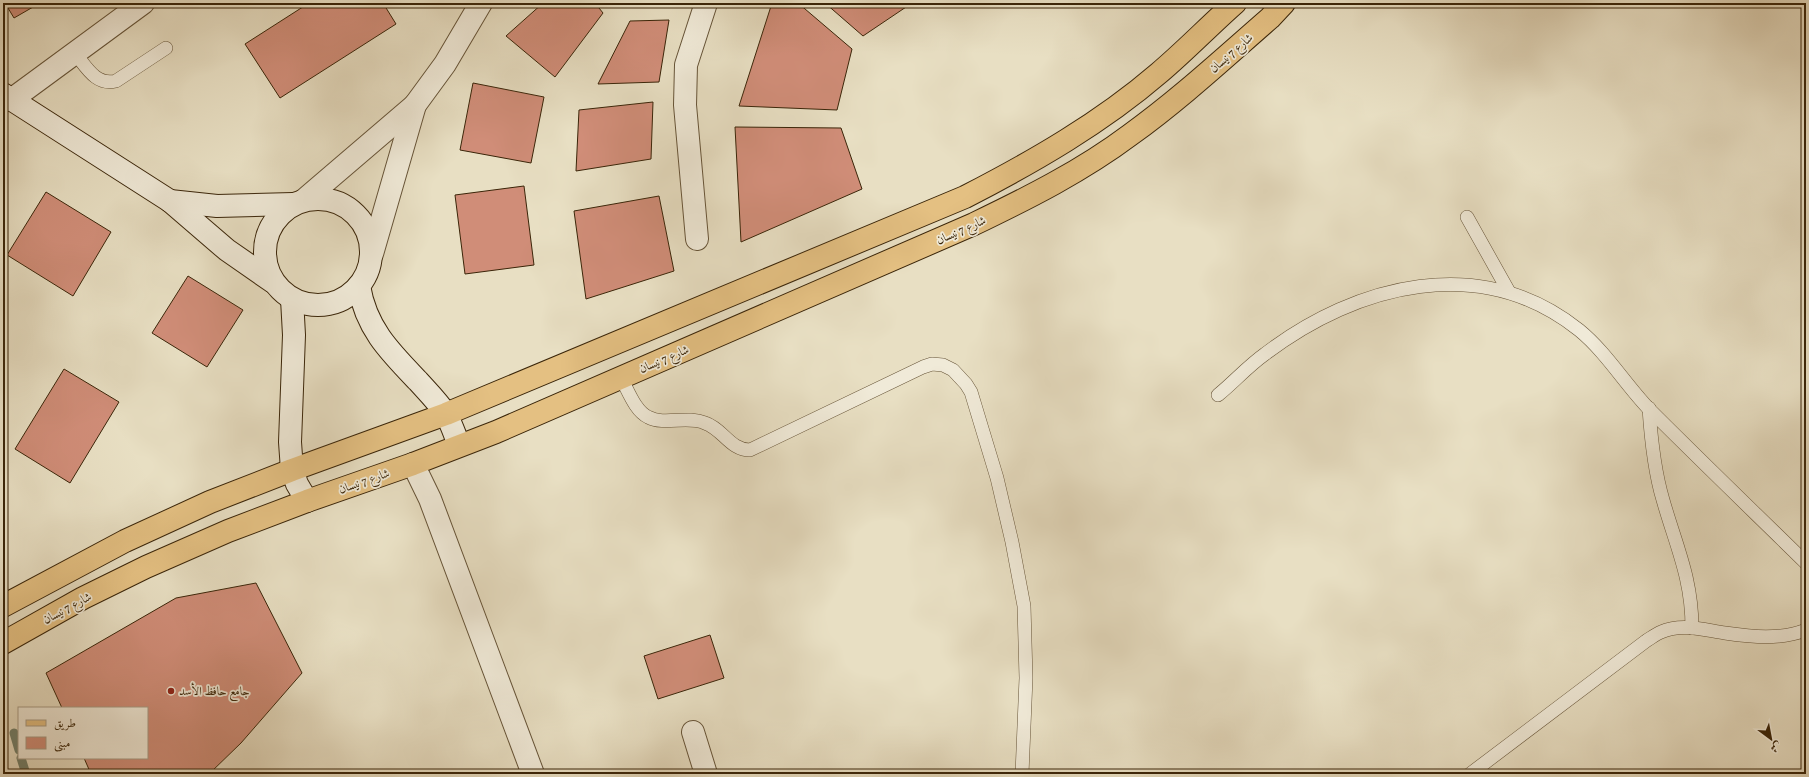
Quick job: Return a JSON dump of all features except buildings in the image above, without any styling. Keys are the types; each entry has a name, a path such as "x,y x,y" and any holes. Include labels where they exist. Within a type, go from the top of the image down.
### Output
{"main road":[{"path":"3,606 125,541 210,502 292,470 446,414 965,197 1066,141 1113,109 1159,74 1235,3"},
{"name":"شارع 7 نيسان","path":"3,643 83,598 146,567 228,531 307,500 413,464 496,432 974,224 1028,198 1080,169 1171,105 1270,18 1284,3"}],"street":[{"path":"143,3 7,97 170,201 227,250 273,282 292,299 310,305 328,304 345,298 359,286 368,271 415,105"},
{"path":"273,282 267,268 264,254 266,239 271,225 281,213 299,202 415,105 445,64 481,3"},
{"path":"697,239 685,105 686,65 706,3"},
{"path":"170,201 224,206 299,202 321,198 337,202 351,210 363,222 370,237 372,254"},
{"path":"359,286 362,301 374,329 382,342 430,394 446,414 459,445"},
{"path":"292,299 294,335 290,442 292,470 297,484 307,500"},
{"path":"413,464 430,499 533,774"},
{"path":"693,732 706,774"}],"lane":[{"path":"74,52 99,80 110,82 116,81 166,48"},
{"path":"1467,217 1509,292"},
{"path":"1218,395 1264,354 1288,338 1338,310 1373,297 1408,288 1432,284 1481,286 1509,292 1535,303 1578,330 1596,346 1649,408 1806,563"},
{"path":"621,378 639,410 648,418 661,421 694,419 706,423 717,430 737,447 750,450 923,366 932,364 943,365 960,376 971,392 995,471 1012,542 1024,606 1026,678 1022,774"},
{"path":"1649,408 1653,458 1663,500 1681,551 1690,592 1692,628"},
{"path":"1470,774 1646,641 1661,632 1678,628 1692,628 1747,635 1782,637 1806,630"}],"waterway":[{"path":"14,733 18,747"},
{"path":"21,759 26,774"}],"place":[{"name":"جامع حافظ الأسد","path":"171,691"}]}
